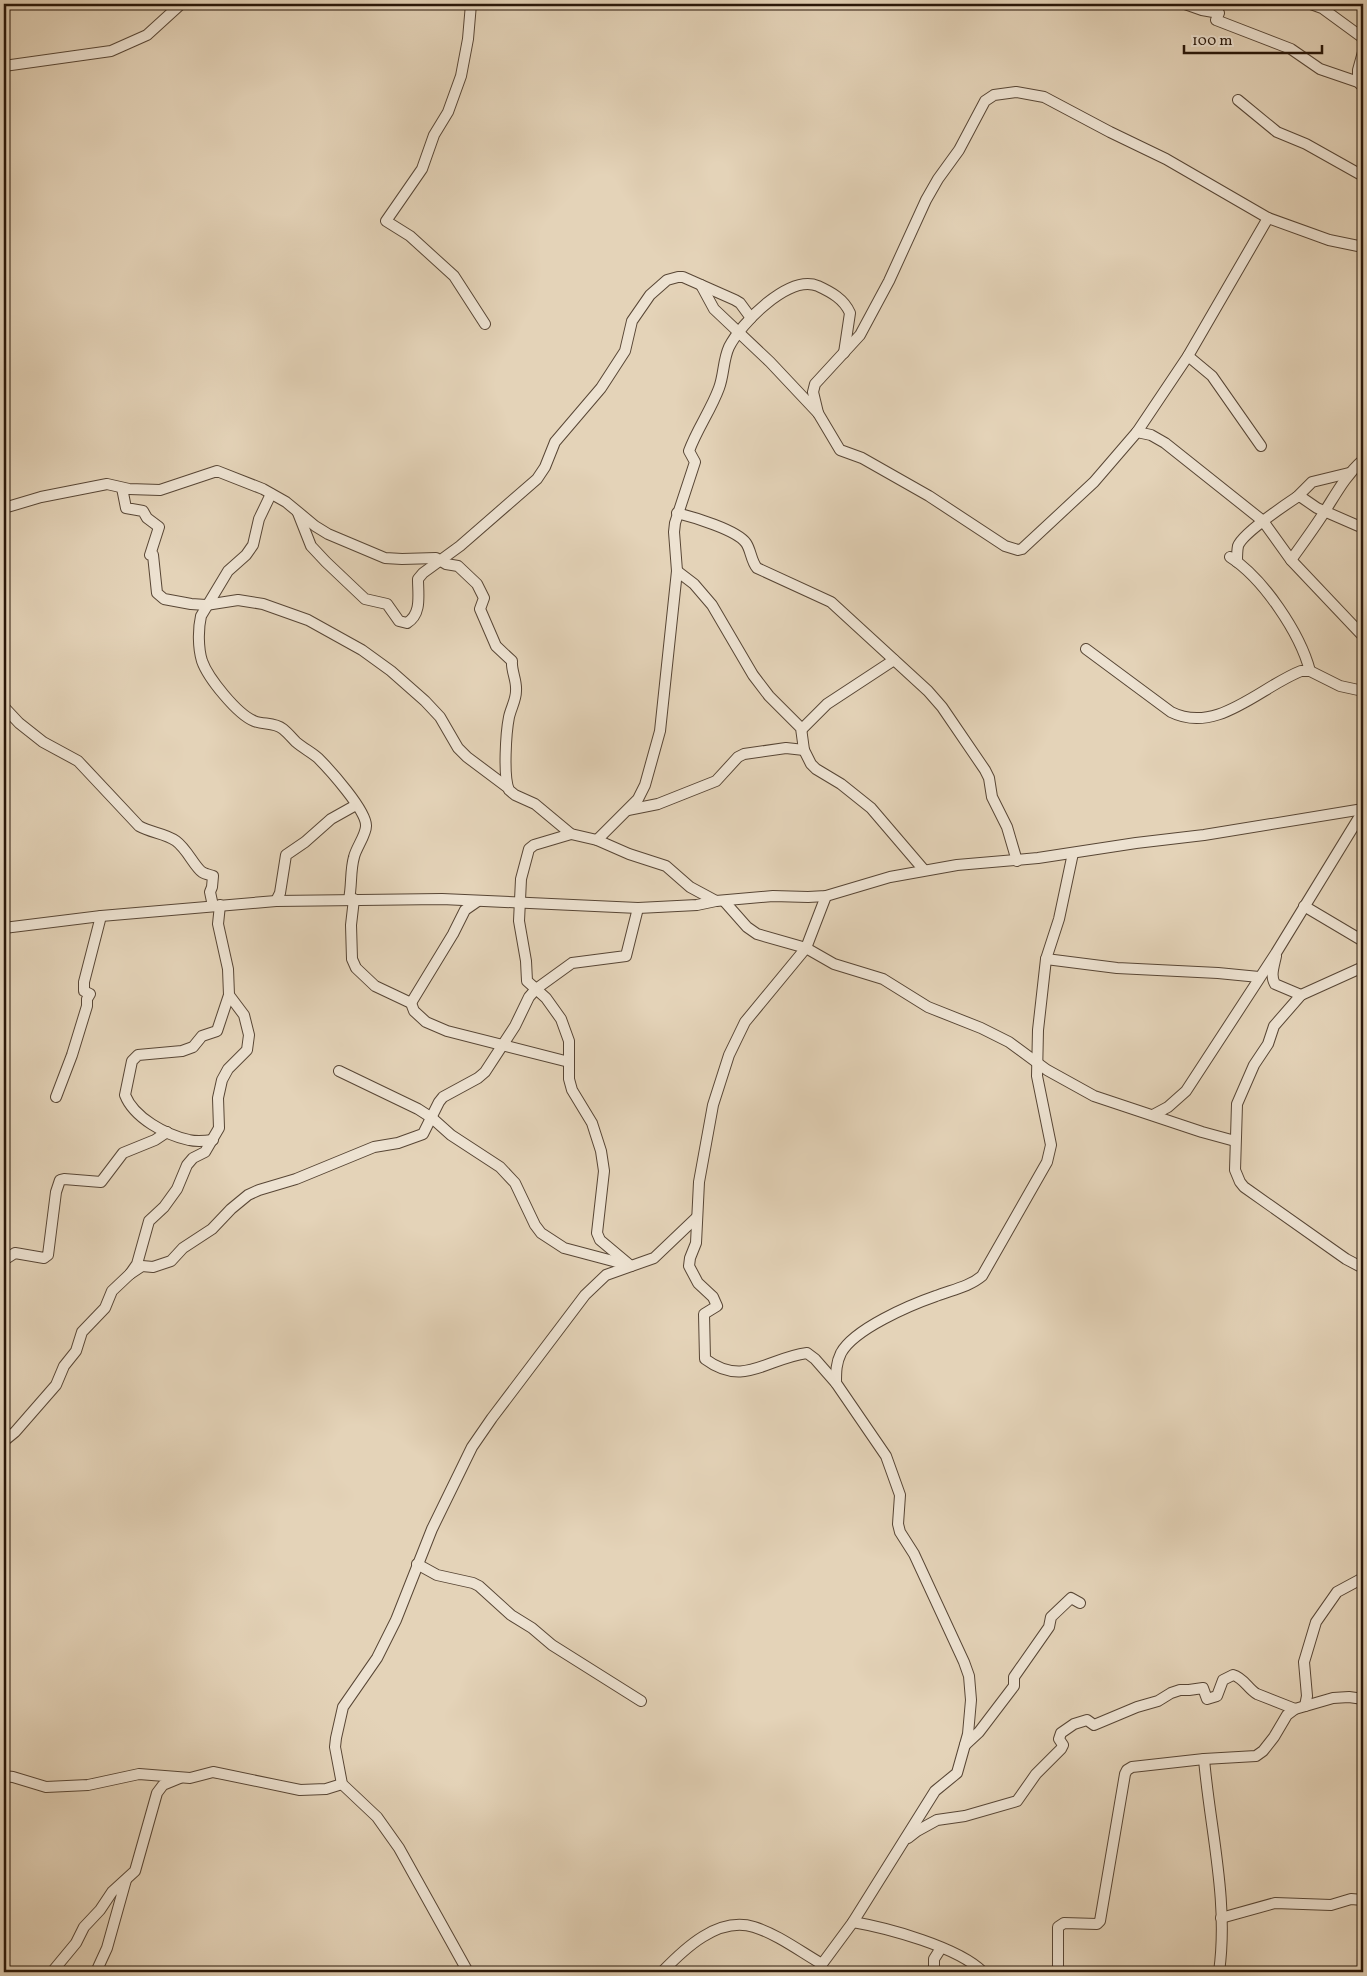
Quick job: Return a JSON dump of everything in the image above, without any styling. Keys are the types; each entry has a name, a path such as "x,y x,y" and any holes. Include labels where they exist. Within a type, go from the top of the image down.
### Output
{"street":[{"path":"4,66 111,51 147,35 181,4"},
{"path":"470,4 468,39 461,76 448,112 434,135 422,170 386,221 410,236 454,276 485,324"},
{"path":"1185,4 1202,10 1220,13 1216,20 1290,49 1320,69 1361,84"},
{"path":"1310,4 1322,8 1363,38"},
{"path":"1361,84 1357,75 1363,52"},
{"path":"818,414 813,392 815,384 860,335 938,178 959,150 985,101 994,95 1016,92 1044,97 1110,132 1166,158 1268,218 1329,240 1363,248"},
{"path":"1238,100 1278,132 1306,144 1363,176"},
{"path":"701,285 714,309 770,362 818,414 840,450 862,458 929,496 1005,546 1018,550 1022,549 1075,501 1105,470 1137,432 1188,356 1268,218"},
{"path":"296,509 311,546 326,562 365,599 387,604 402,623 407,623 418,608 418,579 423,573 537,479 545,467 556,442 601,388 625,351 632,320 650,295 672,278 683,277 740,303 750,318"},
{"path":"597,840 638,799 645,785 660,731 677,571 674,532 677,513 695,462 690,451 695,436 719,388 726,355 737,332 750,318 784,292 799,284 813,284 840,298 850,313 844,352"},
{"path":"1188,356 1212,376 1261,446"},
{"path":"1137,432 1151,435 1165,443 1263,522 1292,560 1363,636"},
{"path":"1292,560 1326,510 1336,490 1349,473 1363,460"},
{"path":"4,508 107,484 122,488 160,490 217,471 263,489 296,509 315,526 328,534 385,558 436,558 446,564 458,566 477,584 484,598 480,609 496,646 512,661 511,668 516,682 516,694 509,716 506,736 507,787"},
{"path":"1310,671 1307,658 1274,601 1233,560 1240,543 1263,522 1297,497 1312,482 1349,473"},
{"path":"122,488 126,508 143,511 147,518 159,527 150,555 153,555 157,593 164,599 206,605 238,600 263,604 308,620 362,650 391,671 440,717 458,748 467,758 515,795 534,804 571,834 597,840 629,854 666,866 690,887 720,901 747,927 758,934 806,948 834,964 882,979 928,1007 981,1028 1009,1042 1059,1077 1094,1096 1234,1141"},
{"path":"271,494 259,519 253,544 246,555 228,570 206,605 199,624 201,657 203,664 216,684 246,717 255,722 272,724 282,729 319,759 352,796 364,818 366,826 353,860 351,924 352,960 356,968 375,986 410,1003 414,1011 434,1026 569,1062"},
{"path":"1297,497 1363,528"},
{"path":"677,513 701,519 739,536 746,543 757,568 831,602 942,707 989,778 992,797 1007,827 1017,861"},
{"path":"677,571 694,584 712,605 753,675 769,696 802,729 804,750 816,769 841,784 871,808 924,870"},
{"path":"1086,649 1170,712 1185,718 1201,718 1219,713 1249,701 1295,674 1310,671 1340,686 1363,691"},
{"path":"802,729 827,704 894,660"},
{"path":"4,706 19,723 43,742 78,761 139,826 148,831 170,837 190,854 202,872 213,876 210,892 216,906 228,969 229,995 216,1031 202,1036 193,1047 182,1051 138,1055 132,1061 125,1095 135,1110 156,1127 190,1140 213,1140"},
{"path":"628,810 658,804 716,782 738,757 744,754 786,748 804,750"},
{"path":"276,901 280,893 286,855 305,842 331,819 356,805"},
{"path":"4,928 102,916 276,901 442,899 638,908 697,905 772,896 826,896 890,877 924,870 957,865 1017,861 1204,835 1363,810"},
{"path":"1153,1115 1168,1107 1186,1091 1276,953 1363,810"},
{"path":"571,834 534,845 529,849 521,879 519,903 519,921 526,961 526,976 529,984 554,1007 561,1019 569,1041 569,1079 572,1090 592,1124 602,1157 604,1171 597,1233 600,1240 631,1266"},
{"path":"836,1383 836,1365 852,1338 915,1304 972,1283 982,1276 1050,1154 1051,1145 1037,1076 1038,1030 1046,959 1059,919 1073,853"},
{"path":"662,1972 682,1951 705,1936 722,1928 743,1925 763,1931 821,1968 853,1922 935,1791 957,1773 968,1734 971,1700 968,1671 914,1554 900,1532 898,1524 900,1495 888,1460 836,1383 815,1359 807,1353 739,1372 725,1371 705,1360 704,1314 717,1306 713,1297 698,1283 689,1266 696,1243 702,1157 713,1104 729,1055 752,1011 783,978 806,948 826,896"},
{"path":"410,1003 466,910 478,901"},
{"path":"1304,906 1363,941"},
{"path":"4,1441 15,1432 56,1385 64,1366 77,1349 82,1332 105,1308 113,1289 130,1274 142,1266 153,1267 172,1261 183,1248 212,1229 231,1208 248,1195 296,1179 374,1147 398,1143 424,1134 443,1097 478,1078 485,1072 519,1018 529,996 536,989 572,963 626,956 638,908"},
{"path":"56,1097 72,1055 87,1006 87,999 90,994 84,991 84,982 102,916"},
{"path":"1276,953 1272,975 1274,982 1301,996"},
{"path":"1046,959 1078,961 1117,968 1224,973 1259,977"},
{"path":"1363,967 1301,996 1274,1026 1268,1044 1254,1065 1237,1104 1234,1141 1236,1175 1244,1187 1346,1259 1363,1268"},
{"path":"130,1274 138,1264 149,1221 164,1207 177,1189 190,1160 205,1152 213,1140 219,1128 218,1098 222,1080 228,1069 247,1050 249,1044 248,1027 244,1015 229,995"},
{"path":"339,1071 432,1118 451,1135 505,1171 515,1183 535,1225 541,1233 564,1248 631,1266"},
{"path":"4,1260 15,1253 44,1258 48,1255 56,1192 60,1180 101,1182 123,1153 155,1140 168,1132"},
{"path":"468,1972 391,1836 377,1818 342,1784 335,1748 343,1706 377,1658 396,1620 417,1564 468,1455 492,1418 585,1295 606,1275 654,1258 697,1217"},
{"path":"417,1564 437,1575 479,1586 511,1615 532,1628 552,1645 641,1701"},
{"path":"1300,1707 1307,1696 1304,1662 1316,1622 1338,1592 1363,1578"},
{"path":"964,1746 979,1732 1014,1686 1014,1677 1049,1627 1052,1617 1071,1598 1080,1603"},
{"path":"903,1842 917,1831 937,1820 965,1816 1017,1800 1036,1774 1061,1749 1063,1745 1060,1739 1061,1733 1081,1721 1086,1720 1094,1725 1137,1707 1158,1701 1180,1690 1203,1688 1207,1698 1217,1696 1223,1680 1233,1675 1243,1680 1247,1687 1257,1694 1300,1707"},
{"path":"1058,1972 1058,1927 1064,1923 1097,1924 1100,1921 1127,1770 1132,1767 1204,1759 1256,1756 1263,1751 1274,1737 1287,1715 1300,1707 1333,1698 1349,1697 1363,1700"},
{"path":"1204,1759 1217,1862 1221,1918 1222,1940 1219,1972"},
{"path":"4,1776 46,1787 88,1785 139,1774 190,1778 213,1772 300,1790 326,1789 342,1784"},
{"path":"52,1972 76,1943 84,1927 100,1910 112,1892 136,1868 156,1793 164,1785 180,1778"},
{"path":"96,1972 107,1948 126,1880"},
{"path":"1221,1918 1274,1902 1331,1905 1351,1899 1363,1900"},
{"path":"853,1922 888,1928 941,1948 967,1961 983,1972"},
{"path":"934,1972 934,1959 941,1948"}]}
